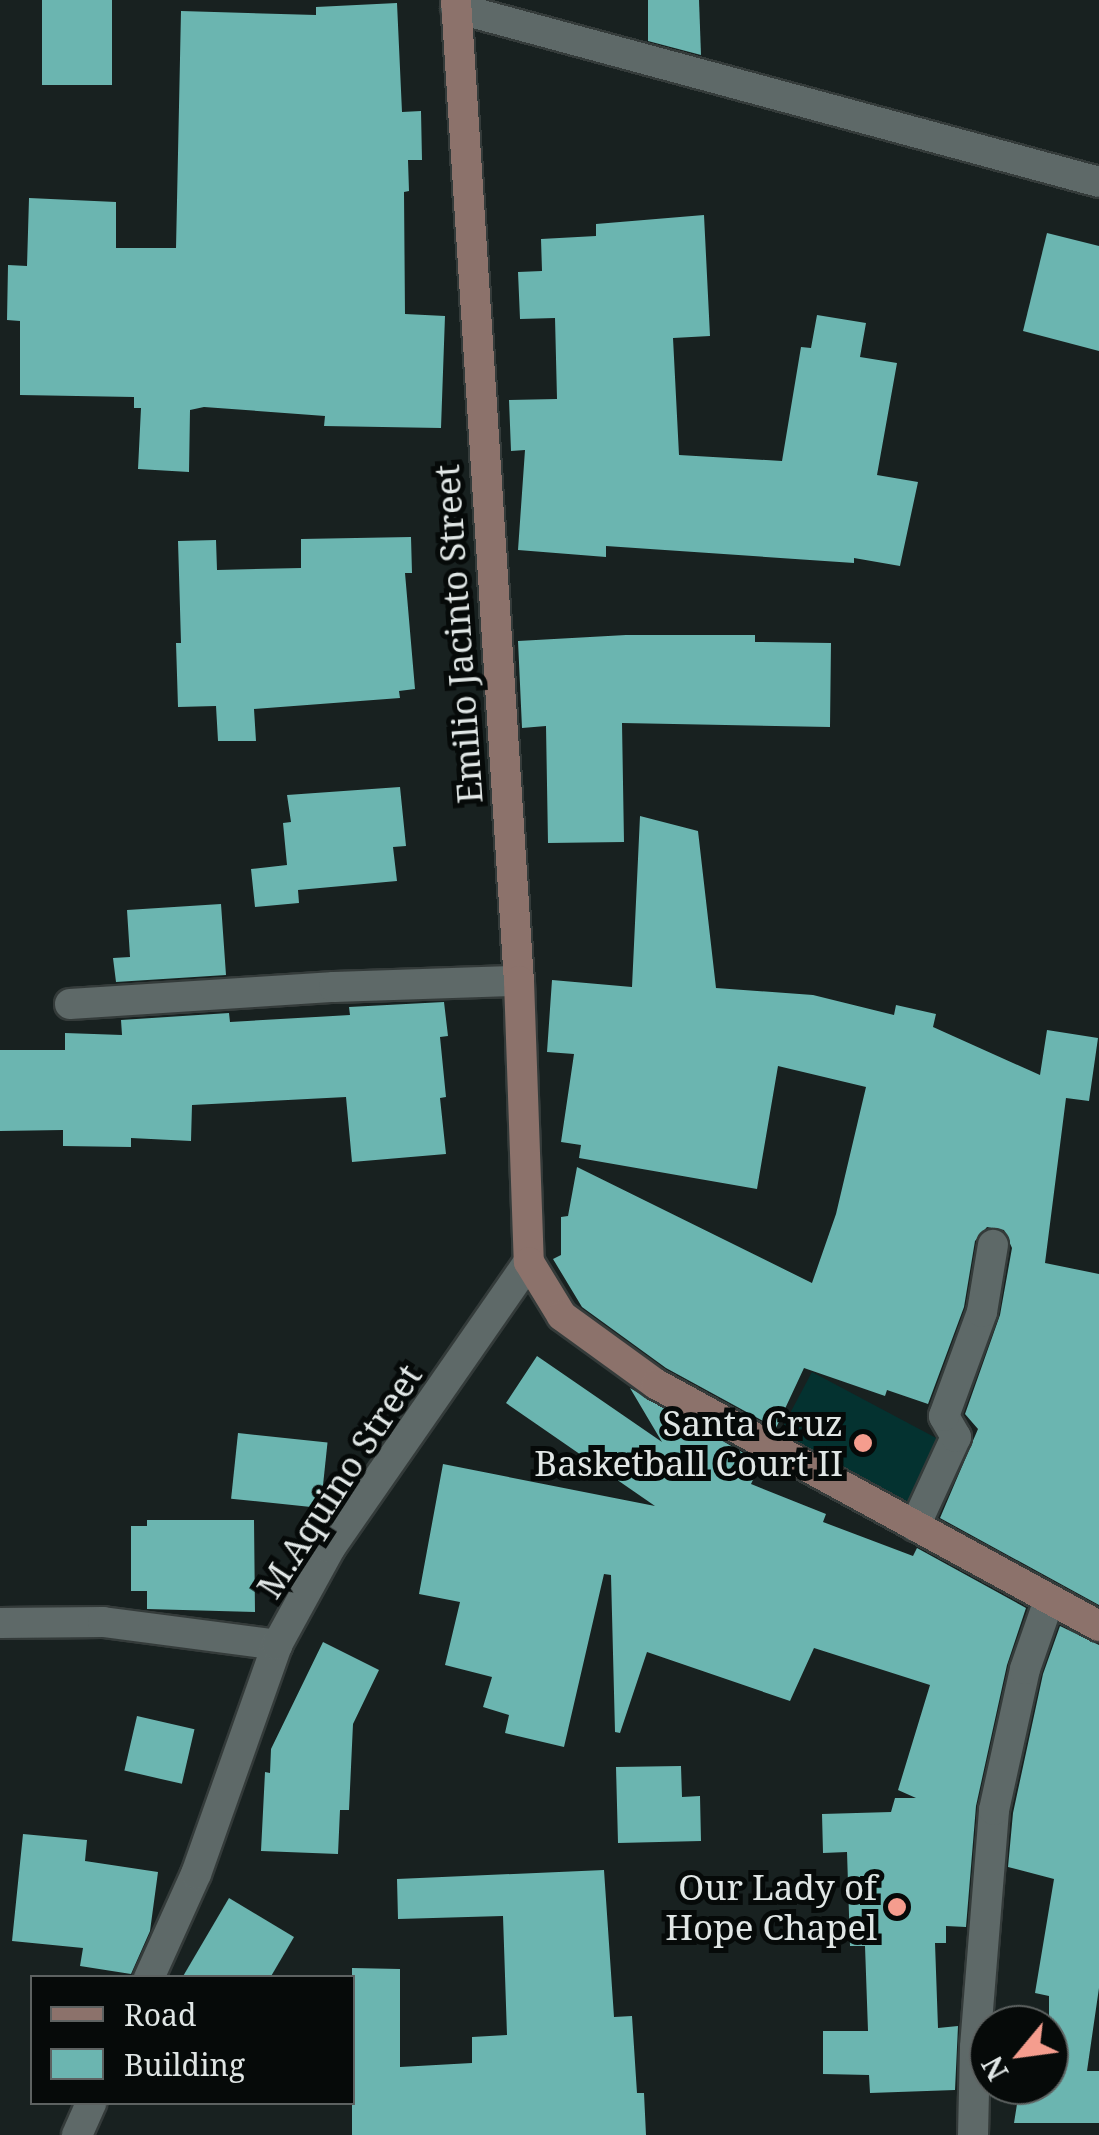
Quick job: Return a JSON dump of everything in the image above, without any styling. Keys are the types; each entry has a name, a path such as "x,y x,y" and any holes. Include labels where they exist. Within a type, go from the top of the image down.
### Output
{"street":[{"path":"456,4 1099,182"},
{"name":"Emilio Jacinto Street","path":"456,4 519,981 529,1262"},
{"path":"70,1004 353,986 519,981"},
{"path":"915,1526 956,1437 944,1416 982,1312 993,1245"},
{"path":"529,1262 562,1316 656,1384 1099,1626"},
{"name":"M.Aquino Street","path":"150,1975 196,1874 277,1645 330,1548 529,1262"},
{"path":"972,2135 994,1810 1024,1669 1049,1600"},
{"path":"0,1624 103,1622 277,1645"},
{"path":"77,2135 91,2105"}],"shaded area":[{"name":"Santa Cruz Basketball Court II","path":"812,1372 949,1445 913,1513 776,1440"}],"building":[{"path":"42,0 112,0 112,85 42,85"},
{"path":"648,0 699,0 701,55 648,41"},
{"path":"397,3 402,112 421,111 422,160 408,160 409,191 404,192 405,314 445,316 441,428 324,426 325,416 204,407 190,410 189,472 138,469 141,408 134,408 134,397 20,395 20,321 7,320 8,265 27,266 29,198 116,202 116,248 176,248 181,11 316,15 316,7"},
{"path":"704,215 710,336 673,338 679,455 782,461 801,347 811,348 817,315 866,323 860,357 897,363 877,475 918,482 900,566 854,558 854,563 606,546 606,557 518,550 525,450 511,451 509,400 557,399 555,318 520,319 518,272 542,271 541,239 596,236 596,224"},
{"path":"1047,233 1099,246 1099,351 1023,331"},
{"path":"411,537 412,573 405,573 415,689 399,691 400,698 254,709 256,741 218,741 216,706 178,707 178,541 216,540 217,570 301,568 301,539"},
{"path":"626,635 755,635 755,642 831,643 830,727 622,723 624,842 548,843 546,726 522,728 518,641"},
{"path":"400,787 406,846 393,847 397,881 298,890 299,903 255,907 251,869 287,865 283,823 291,822 287,795"},
{"path":"640,816 698,831 716,988 813,995 894,1015 896,1005 936,1014 933,1027 1040,1075 1047,1030 1098,1038 1089,1101 1066,1098 1045,1263 1099,1274 1099,1605 940,1518 978,1429 965,1414 1000,1315 1012,1248 1004,1230 987,1227 975,1241 964,1307 928,1404 887,1390 885,1396 804,1368 776,1428 666,1368 582,1307 553,1259 561,1255 561,1217 568,1216 577,1167 812,1283 836,1214 866,1087 778,1066 757,1189 579,1158 581,1145 561,1142 574,1054 547,1052 552,980 632,987"},
{"path":"221,904 226,975 116,982 113,958 130,957 127,910"},
{"path":"444,1002 448,1036 440,1037 446,1097 440,1098 446,1154 352,1162 346,1097 192,1105 191,1141 131,1138 131,1147 63,1146 63,1130 0,1131 0,1050 65,1050 65,1033 122,1035 121,1020 229,1013 230,1022 350,1015 349,1007"},
{"path":"537,1356 662,1442 630,1388 761,1463 751,1484 826,1514 823,1522 913,1556 917,1548 1026,1608 1007,1665 976,1806 966,1927 946,1926 946,1943 935,1943 938,2028 958,2026 955,2090 870,2093 869,2075 823,2074 823,2031 868,2031 865,1946 850,1946 847,1852 823,1853 822,1814 891,1812 895,1798 916,1798 898,1790 930,1685 814,1648 790,1701 647,1652 620,1733 615,1732 611,1575 604,1574 564,1747 505,1733 509,1715 483,1707 492,1677 445,1665 460,1602 419,1594 443,1464 655,1506 506,1403"},
{"path":"238,1433 328,1442 321,1508 231,1499"},
{"path":"147,1520 254,1520 255,1612 147,1609 147,1591 131,1591 131,1526 147,1526"},
{"path":"1060,1626 1099,1645 1099,1988 1087,2071 1099,2071 1099,2123 1014,2123 1017,2105 1069,2105 1069,2005 1049,2005 1049,1996 1035,1993 1054,1879 1008,1867 1013,1813 1043,1674"},
{"path":"323,1642 379,1670 353,1724 349,1810 340,1810 338,1854 261,1851 265,1772 270,1773 271,1749"},
{"path":"137,1716 194,1729 182,1784 124,1771"},
{"path":"681,1766 682,1797 700,1796 701,1841 618,1843 616,1767"},
{"path":"23,1834 87,1840 85,1861 158,1872 150,1931 131,1974 80,1966 83,1948 12,1941"},
{"path":"604,1870 614,2017 632,2016 637,2093 644,2093 646,2135 352,2135 352,1968 400,1969 400,2067 472,2063 472,2037 507,2035 503,1916 398,1919 397,1879"},
{"path":"229,1898 294,1937 272,1975 184,1975"}],"place":[{"name":"Santa Cruz Basketball Court II","path":"863,1443"},
{"name":"Our Lady of Hope Chapel","path":"897,1907"}]}
